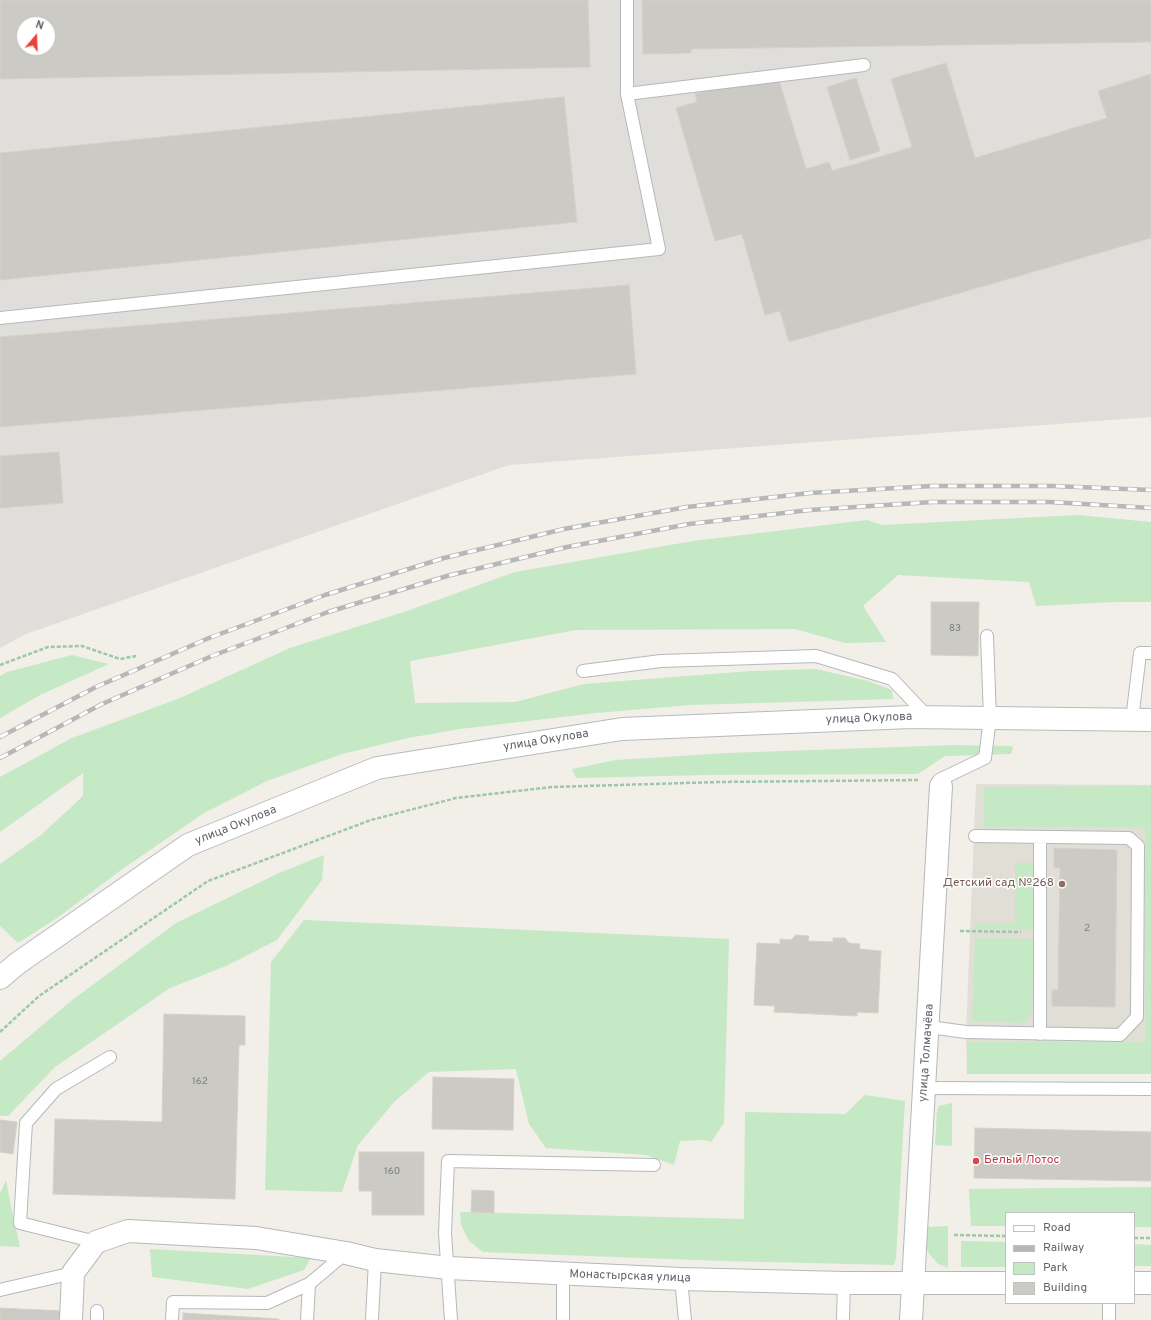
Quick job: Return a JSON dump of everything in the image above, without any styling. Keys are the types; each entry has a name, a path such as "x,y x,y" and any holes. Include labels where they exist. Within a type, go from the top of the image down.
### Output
{"street":[{"name":"улица Окулова","path":"0,978 18,963 188,846 377,768 622,729 928,717 1141,720"},
{"name":"улица Толмачёва","path":"911,1320 924,1088 929,1027 940,783"},
{"name":"Монастырская улица","path":"96,1242 128,1231 256,1238 346,1253 375,1260 449,1268 681,1279 844,1283 1005,1283"},
{"path":"71,1320 73,1273 96,1242"},
{"path":"1135,1283 1151,1283"}],"lane":[{"path":"0,318 659,249 627,94 627,0"},
{"path":"627,94 864,65"},
{"path":"940,783 985,758 990,718 987,636"},
{"path":"1141,720 1140,653 1151,653"},
{"path":"583,671 661,661 816,656 892,679 928,717"},
{"path":"929,1027 966,1032 1120,1035 1137,1017 1138,846 1129,838 975,836"},
{"path":"1040,838 1040,1034"},
{"path":"96,1242 20,1223 26,1123 56,1089 110,1057"},
{"path":"924,1088 1151,1089"},
{"path":"451,1320 449,1268 445,1233 448,1161 654,1165"},
{"path":"172,1320 173,1302 267,1303 309,1284 346,1253"},
{"path":"372,1320 375,1260"},
{"path":"0,1290 73,1273"},
{"path":"563,1274 563,1320"},
{"path":"681,1279 685,1320"},
{"path":"843,1320 844,1283"},
{"path":"307,1320 309,1284"},
{"path":"1109,1304 1109,1320"}],"path":[{"path":"0,665 48,647 82,646 120,659 136,656"},
{"path":"0,1032 39,996 208,881 371,820 456,798 552,787 720,782 940,783"},
{"path":"960,931 1040,932"},
{"path":"954,1236 1005,1236"},
{"path":"1135,1238 1151,1238"}],"shaded area":[{"path":"0,0 1151,0 1151,417 509,465 26,634 0,648"},
{"name":"Детский сад №268","path":"976,784 1151,785 1151,1074 967,1074 966,1032"}],"green space":[{"path":"1078,515 1151,522 1151,602 1116,602 1036,606 1029,582 898,575 863,606 886,642 845,643 795,629 576,630 410,661 415,703 515,702 584,684 751,671 816,669 868,681 892,690 893,699 691,705 596,713 460,729 408,738 342,754 267,781 204,813 121,870 57,918 18,943 0,926 0,864 41,835 83,796 83,773 0,832 0,777 72,738 180,698 290,648 407,611 515,572 693,541 867,520 882,525"},
{"path":"72,655 109,664 40,695 0,718 0,676 7,672"},
{"path":"954,745 1011,746 1013,748 1011,754 945,756 918,774 709,775 576,778 572,769 616,760 728,753"},
{"path":"1151,786 1151,1074 967,1074 967,1042 1145,1042 1145,827 984,827 984,787"},
{"path":"324,855 322,880 277,940 226,966 170,988 55,1067 8,1116 0,1116 0,1061 71,1001 176,923 279,873"},
{"path":"1015,863 1033,863 1033,929 975,929 975,923 1015,923"},
{"path":"304,920 729,939 724,1123 711,1142 704,1140 680,1141 674,1165 646,1155 546,1148 529,1124 516,1069 429,1072 395,1101 358,1145 342,1192 265,1190 271,962"},
{"path":"975,938 1034,939 1032,1011 1025,1023 972,1021"},
{"path":"865,1095 905,1101 896,1258 894,1265 723,1261 483,1252 469,1241 461,1225 460,1212 744,1219 745,1112 845,1114"},
{"path":"952,1103 952,1146 935,1145 937,1111 939,1106"},
{"path":"6,1180 20,1247 0,1246 0,1193"},
{"path":"1151,1187 1151,1227 1135,1227 1135,1212 1005,1212 1005,1226 971,1226 969,1189"},
{"path":"948,1226 948,1268 938,1264 929,1254 927,1249 926,1227"},
{"path":"961,1241 1005,1242 1005,1267 961,1267"},
{"path":"1135,1244 1151,1245 1151,1266 1135,1266"},
{"path":"150,1249 311,1258 304,1270 248,1289 152,1277"}],"building":[{"path":"0,0 588,0 590,67 0,79"},
{"path":"642,0 1151,0 1151,42 691,49 691,53 643,54"},
{"path":"946,63 975,158 1107,118 1098,91 1151,74 1151,238 789,342 780,311 765,315 742,234 715,241 676,108 697,102 695,94 756,76 778,77 806,169 829,162 832,171 912,147 891,79"},
{"path":"856,78 880,151 850,160 827,87"},
{"path":"564,97 577,222 0,280 0,153"},
{"path":"629,285 636,374 0,427 0,337"},
{"path":"59,452 63,503 0,508 0,456"},
{"path":"931,602 979,602 978,656 931,655"},
{"path":"1054,848 1117,850 1115,1007 1052,1006 1052,990 1058,990 1060,868 1054,868"},
{"path":"796,935 809,936 808,941 833,942 833,938 845,938 849,943 860,944 859,949 881,951 878,1013 857,1012 857,1016 774,1012 775,1006 754,1005 757,943 780,944 780,939 791,940"},
{"path":"164,1014 245,1016 245,1045 239,1045 235,1199 53,1194 55,1119 162,1122"},
{"path":"433,1077 514,1079 513,1130 432,1129"},
{"path":"0,1120 17,1122 13,1154 0,1152"},
{"path":"975,1128 1151,1132 1151,1181 974,1178"},
{"path":"359,1152 424,1152 424,1215 372,1215 372,1191 359,1191"},
{"path":"472,1190 494,1191 494,1213 471,1212"},
{"path":"0,1308 63,1311 63,1320 0,1320"},
{"path":"183,1313 279,1319 279,1320 183,1320"}],"railway":[{"path":"0,737 96,687 209,638 325,595 444,558 564,529 687,507 810,493 932,486 1053,486 1151,490"},
{"path":"0,758 102,704 212,656 328,612 447,576 567,547 689,524 810,510 932,502 1050,502 1151,508"}],"place":[{"name":"Детский сад №268","path":"1062,884"},
{"name":"Белый Лотос","path":"976,1161"}]}
